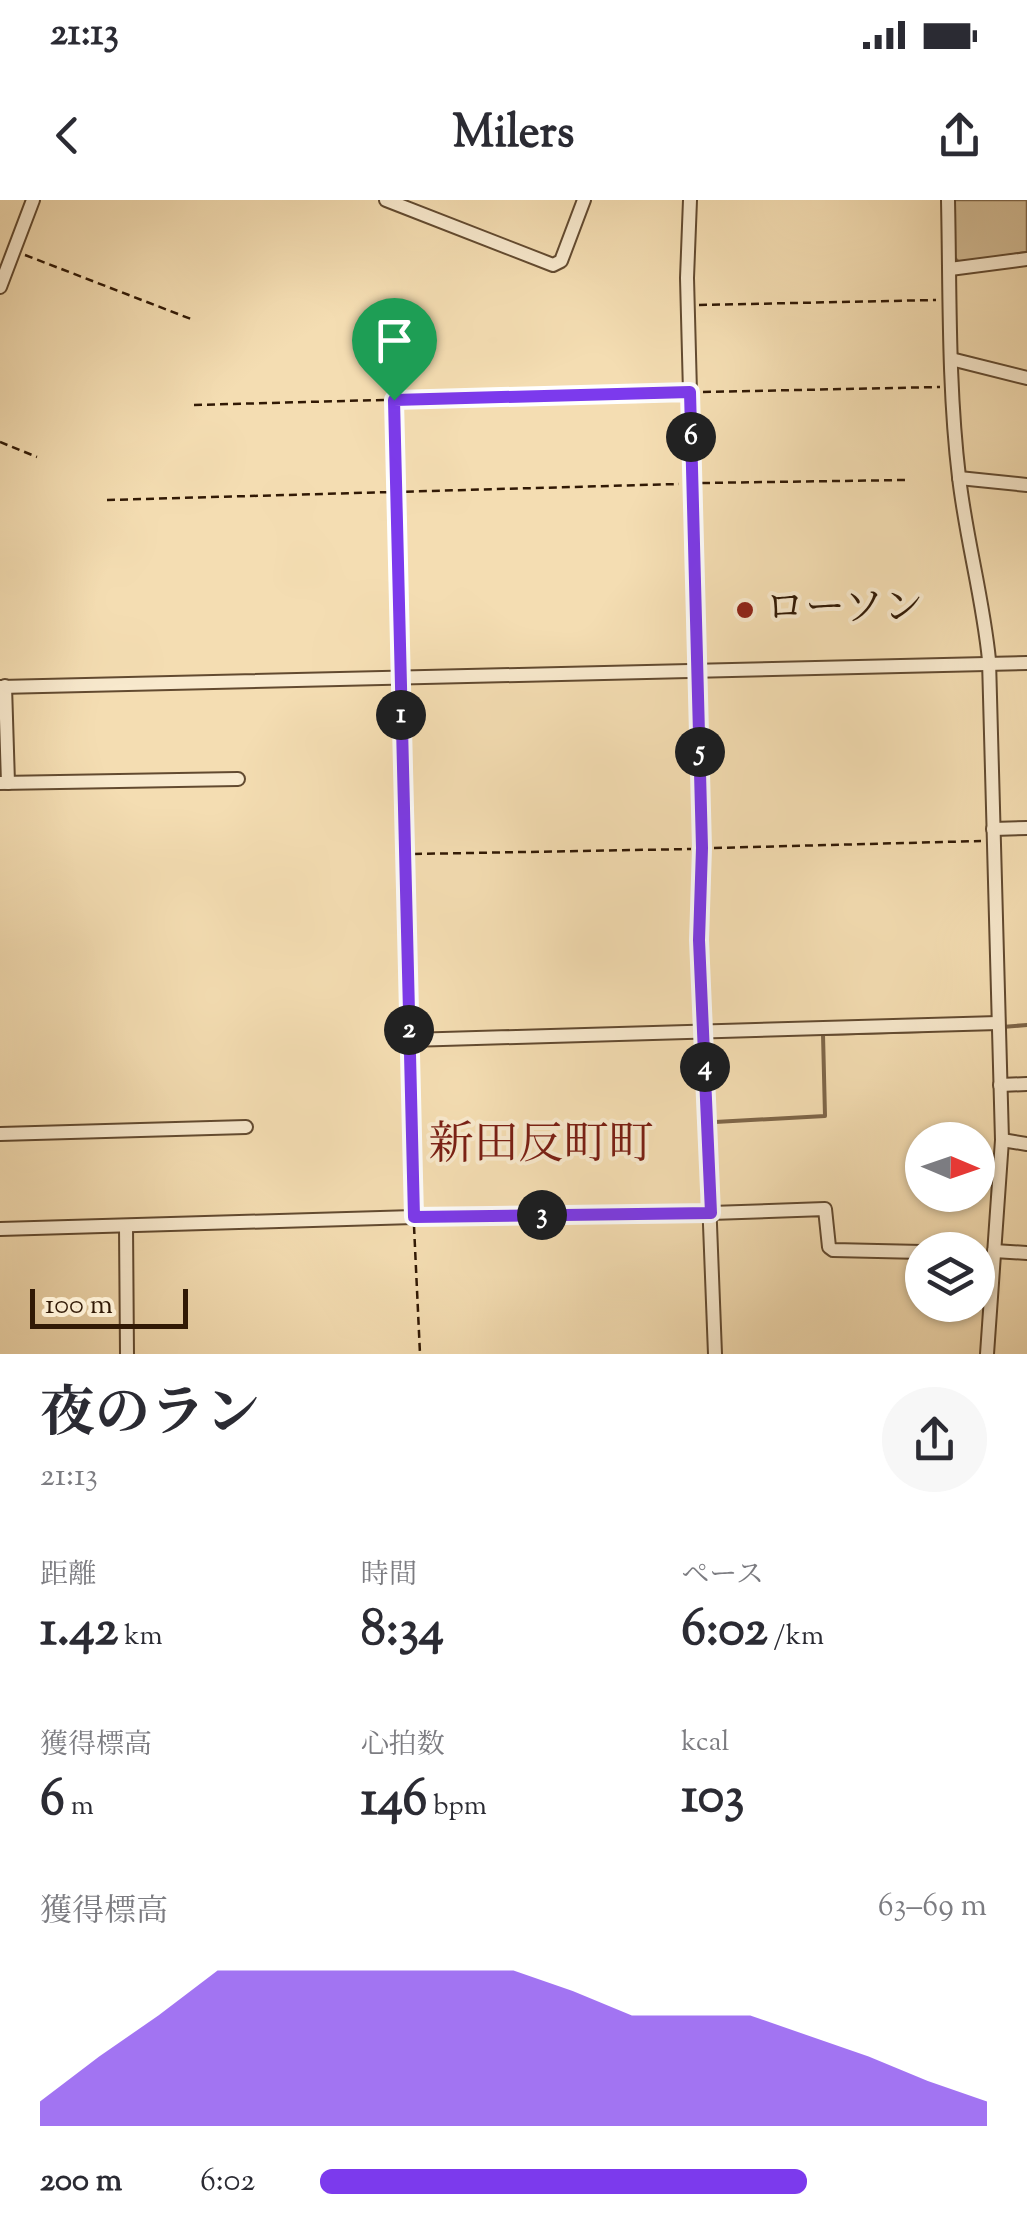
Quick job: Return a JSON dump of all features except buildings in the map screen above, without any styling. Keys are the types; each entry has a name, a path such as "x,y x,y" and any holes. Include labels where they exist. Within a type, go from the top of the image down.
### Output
{"street":[{"path":"0,287 34,200"},
{"path":"386,200 553,265 561,261 584,200"},
{"path":"690,200 688,306 702,848 699,940 715,1354"},
{"path":"948,200 952,386 959,478 983,597 989,660 1002,1140 995,1241"},
{"path":"950,270 1027,260"},
{"path":"951,360 1027,378"},
{"path":"959,478 1027,485"},
{"path":"238,780 4,783 2,686 1027,662"},
{"path":"0,1229 414,1217 401,675"},
{"path":"993,835 1027,828"},
{"path":"409,1040 702,1028 998,1023"},
{"path":"1000,1085 1027,1084"},
{"path":"0,1134 246,1126"},
{"path":"1002,1140 1027,1144"},
{"path":"711,1213 825,1209 828,1247 833,1250 905,1252"},
{"path":"126,1226 127,1354"},
{"path":"995,1255 1027,1253"},
{"path":"987,1354 989,1322"}],"path":[{"path":"14,250 191,319"},
{"path":"688,306 950,300"},
{"path":"194,405 952,386"},
{"path":"394,400 401,675"},
{"path":"0,442 38,457"},
{"path":"106,500 905,480"},
{"path":"404,854 702,848 993,835"},
{"path":"420,1354 414,1217 711,1213"}],"shaded area":[{"path":"953,200 1027,200 1027,252 960,263 954,257"}],"waterway":[{"path":"1002,1027 1027,1025"},
{"path":"715,1122 825,1116 823,1034 922,1031"}],"place":[{"name":"ローソン","path":"745,610"}],"district":[{"name":"新田反町町","path":"541,1147"}],"route":[{"path":"690,392 702,848 699,940 711,1213 414,1217 394,400 690,392"}]}
